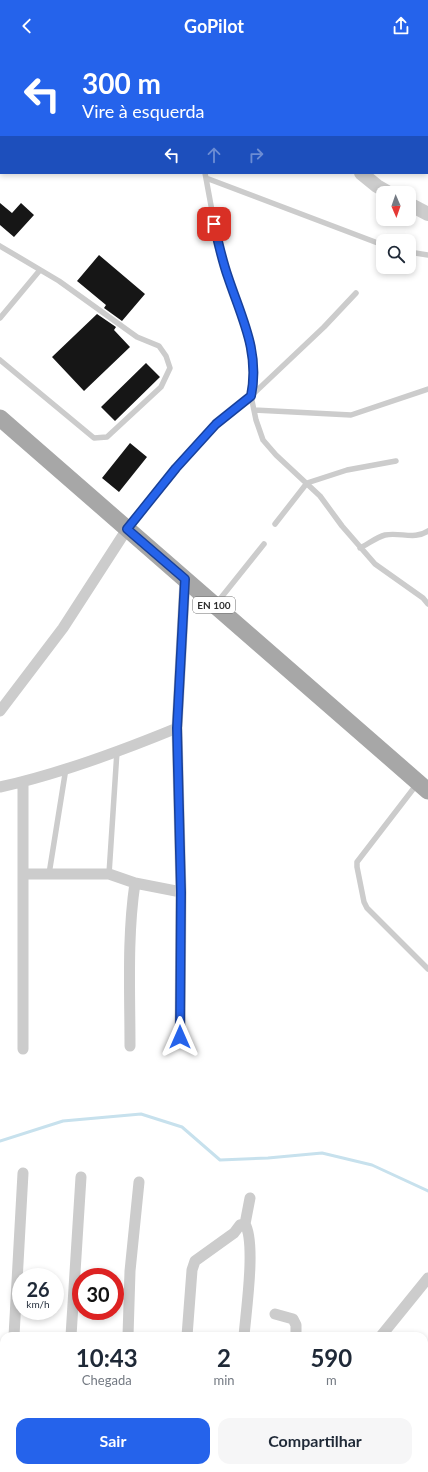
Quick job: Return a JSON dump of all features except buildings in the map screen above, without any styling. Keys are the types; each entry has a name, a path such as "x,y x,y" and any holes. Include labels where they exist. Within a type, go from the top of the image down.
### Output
{"main road":[{"name":"EN 100","path":"0,418 423,786"}],"street":[{"path":"362,174 377,186"},
{"path":"416,208 428,214"},
{"path":"0,711 63,628 127,529"},
{"path":"180,1037 181,892 177,728 185,579"},
{"path":"0,787 23,782 117,751 177,728"},
{"path":"23,782 23,1049"},
{"path":"23,874 109,874 135,883 181,892"},
{"path":"130,1046 130,948 135,883"},
{"path":"14,1332 23,1173"},
{"path":"71,1332 81,1177"},
{"path":"128,1332 130,1271 139,1182"},
{"path":"244,1332 251,1253 249,1231 245,1224 250,1198"},
{"path":"187,1332 192,1270 195,1261 234,1233 240,1225 245,1224"},
{"path":"384,1332 428,1278"},
{"path":"275,1314 293,1319 296,1325 296,1332"}],"lane":[{"path":"205,176 376,242"},
{"path":"205,176 217,238 227,275 252,347 255,379 251,396 263,440 276,455 320,496 360,548 375,564 423,598 428,604"},
{"path":"0,246 59,281 137,337 159,346 166,356 170,368 161,387 107,437 94,438 0,360"},
{"path":"416,253 428,254"},
{"path":"0,318 40,270"},
{"path":"127,529 176,468 216,424 251,396 324,327 356,293"},
{"path":"254,410 351,415 428,389"},
{"path":"275,524 307,483 347,470 396,461"},
{"path":"360,548 384,535 394,534 417,536 428,531"},
{"path":"215,605 264,544"},
{"path":"109,874 117,751"},
{"path":"48,874 66,768"},
{"path":"423,786 357,862 357,867 364,902 367,908 428,969"}],"waterway":[{"path":"0,1141 63,1121 141,1114 182,1127 220,1160 268,1158 322,1153 372,1165 428,1191"}],"route":[{"path":"180,1037 181,892 177,728 185,579 127,529 176,468 216,424 251,396 255,379 252,347 227,275 214,224"}]}
